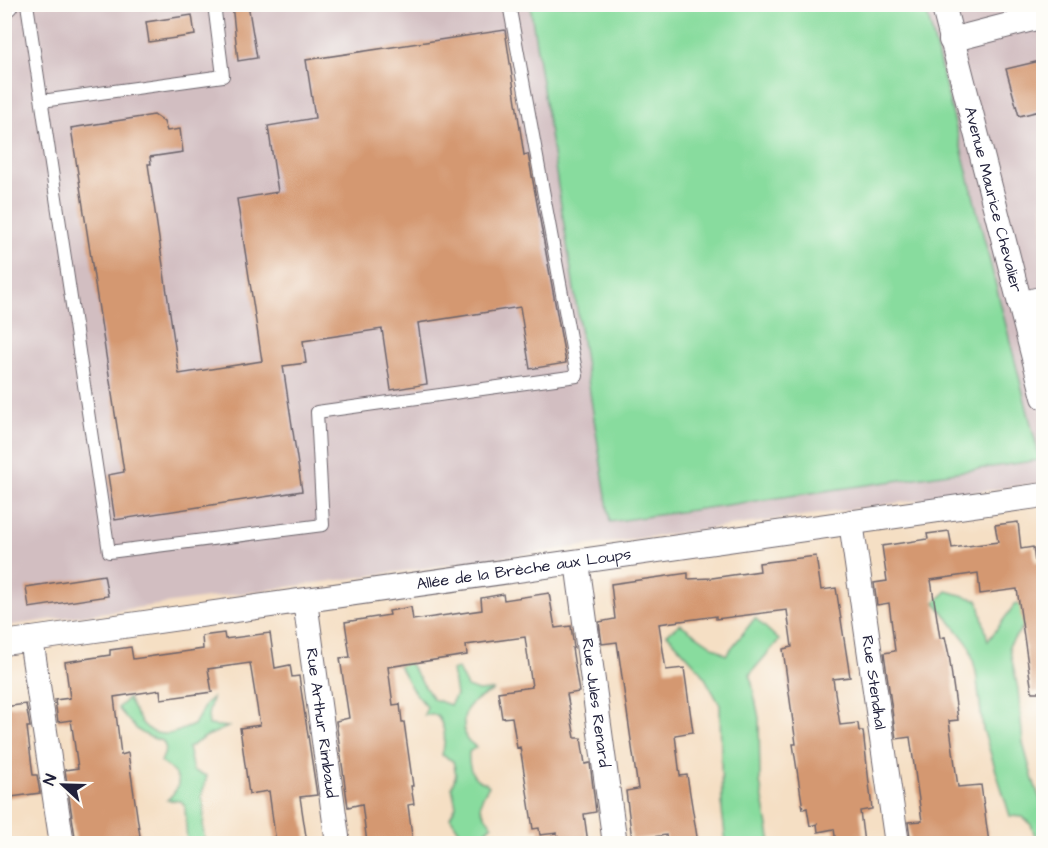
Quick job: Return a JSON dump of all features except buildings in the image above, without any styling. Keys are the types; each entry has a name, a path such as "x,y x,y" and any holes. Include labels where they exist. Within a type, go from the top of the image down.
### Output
{"street":[{"name":"Avenue Maurice Chevalier","path":"943,4 1044,397"},
{"path":"951,40 1044,16"},
{"path":"1020,304 1044,298"},
{"name":"Allée de la Brèche aux Loups","path":"4,643 1044,495"},
{"name":"Rue Stendhal","path":"851,522 897,843"},
{"name":"Rue Jules Renard","path":"577,562 615,843"},
{"name":"Rue Arthur Rimbaud","path":"305,601 338,843"},
{"path":"31,639 62,843"}],"lane":[{"path":"27,4 109,552 323,525 316,412 577,376 509,4"},
{"path":"42,100 223,76 214,4"}],"shaded area":[{"path":"4,5 1043,5 1043,483 5,626"}],"green space":[{"path":"530,5 925,5 1040,460 610,522"},
{"path":"947,591 978,600 988,641 1015,604 1036,608 1009,646 1018,689 1023,743 1043,807 1043,843 1032,843 1036,838 1031,825 1023,817 1010,816 983,729 976,672 969,645 935,602"},
{"path":"755,618 779,640 750,674 759,718 760,782 771,843 726,843 722,810 720,705 701,671 667,634 680,624 726,655"},
{"path":"405,657 433,699 450,705 456,695 452,670 458,669 467,687 478,691 494,690 472,703 464,720 466,739 476,747 469,752 472,772 477,779 489,786 481,802 482,810 492,825 486,832 485,843 467,843 450,817 456,806 452,787 456,774 453,761 442,755 444,734 440,720 437,715 424,715 427,707 412,689 398,664"},
{"path":"128,698 142,723 159,734 173,733 194,725 206,703 212,698 208,715 209,725 228,727 205,737 188,748 193,771 207,776 201,798 204,808 203,831 206,843 187,843 185,806 181,801 167,800 177,789 178,780 176,775 161,762 166,749 163,741 142,733 118,708"}]}
